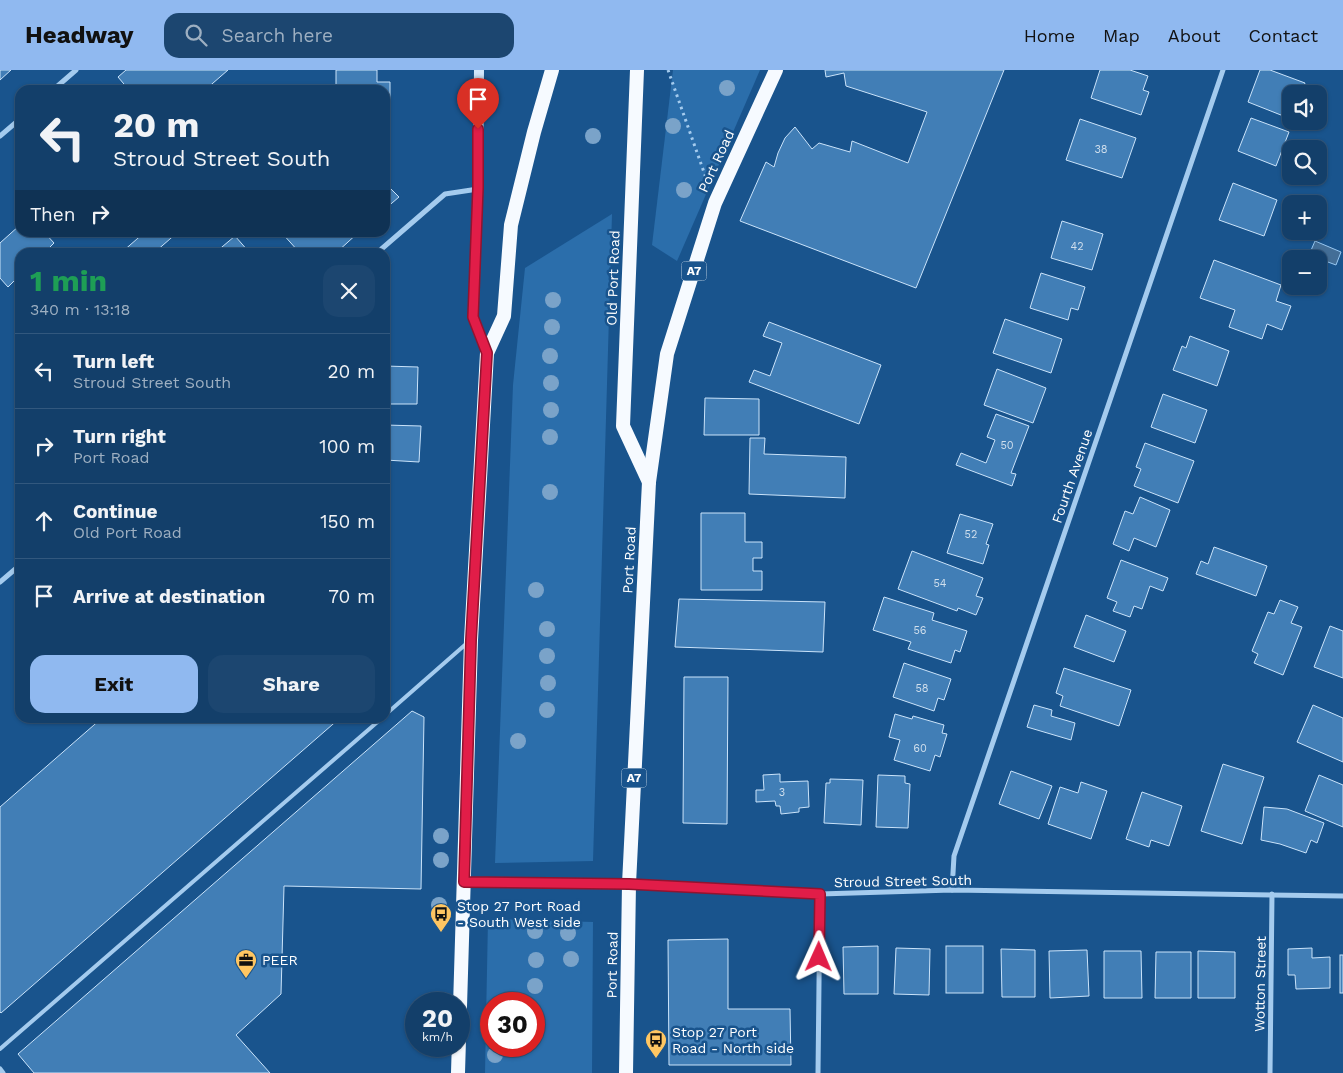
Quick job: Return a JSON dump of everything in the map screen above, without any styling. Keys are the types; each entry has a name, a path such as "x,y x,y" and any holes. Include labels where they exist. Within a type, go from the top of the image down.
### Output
{"highway":[{"path":"458,1073 471,640 487,353 504,316 511,225 534,132 552,70"},
{"name":"Old Port Road","path":"637,70 624,426 649,482"},
{"name":"Port Road","path":"626,1073 629,884 649,482 667,354 715,203 776,70"}],"main road":[{"path":"479,70 478,188 473,317 487,353"}],"street":[{"path":"59,85 76,70"},
{"name":"Fourth Avenue","path":"952,890 954,856 1223,70"},
{"path":"0,136 15,123"},
{"path":"383,248 445,194 478,188"},
{"path":"0,582 15,569"},
{"name":"Stroud Street South","path":"464,882 629,884 820,894 952,890 1343,896"},
{"path":"818,1073 820,894"},
{"name":"Wotton Street","path":"1270,1073 1272,894"},
{"path":"0,1070 3,1073"}],"lane":[{"path":"390,710 471,640"},
{"path":"0,1049 376,723"}],"path":[{"path":"668,70 715,203"}],"shaded area":[{"path":"673,70 760,70 677,261 652,245"},
{"path":"612,214 593,861 495,863 513,385 525,268"},
{"path":"1315,241 1341,252 1336,265 1327,262 1327,250 1311,250"},
{"path":"488,919 593,922 592,1073 485,1073 485,1057 545,1057 545,992 487,992"}],"building":[{"path":"0,70 11,70 0,80"},
{"path":"126,70 228,70 211,85 125,85 118,77"},
{"path":"336,70 377,70 377,82 390,82 390,85 336,85"},
{"path":"825,70 1004,70 916,288 740,221 766,162 774,167 785,138 795,127 812,149 819,143 850,152 852,141 908,163 927,112 846,86 844,73 826,77"},
{"path":"1100,70 1130,70 1148,76 1143,90 1149,92 1141,115 1091,98"},
{"path":"1260,70 1270,70 1305,83 1304,85 1282,85 1282,115 1248,102"},
{"path":"1251,118 1289,132 1286,140 1282,140 1282,150 1276,166 1238,151"},
{"path":"1080,119 1136,138 1122,178 1066,160"},
{"path":"1233,183 1277,200 1264,236 1219,220"},
{"path":"390,188 399,197 390,205"},
{"path":"1062,221 1103,234 1092,270 1051,258"},
{"path":"15,230 15,237 49,237 54,243 49,248 15,248 15,280 8,287 0,278 0,243"},
{"path":"139,237 172,237 160,248 127,248"},
{"path":"236,237 246,248 221,248"},
{"path":"286,237 354,237 341,248 295,248"},
{"path":"1214,260 1281,285 1276,301 1291,306 1282,330 1267,324 1262,339 1229,327 1235,310 1200,298"},
{"path":"1041,273 1085,287 1078,310 1071,308 1068,320 1030,308"},
{"path":"1005,319 1062,339 1051,373 993,353"},
{"path":"769,322 881,365 859,424 749,382 754,370 770,376 782,343 763,336"},
{"path":"1190,336 1229,351 1217,386 1173,370 1182,346 1186,348"},
{"path":"390,366 418,367 417,404 390,404"},
{"path":"997,369 1046,388 1033,423 984,405"},
{"path":"1163,394 1207,410 1195,443 1151,427"},
{"path":"705,398 759,399 759,435 704,435"},
{"path":"996,414 1029,426 1011,473 1016,474 1012,486 956,465 961,453 986,463 995,440 987,437"},
{"path":"390,425 421,426 419,462 390,460"},
{"path":"750,438 765,438 764,454 846,457 845,498 749,494"},
{"path":"1145,443 1194,461 1178,503 1134,486 1141,469 1136,467"},
{"path":"1140,497 1170,510 1156,547 1134,538 1129,551 1113,544 1125,511 1133,514"},
{"path":"701,513 745,513 745,542 762,542 762,558 753,558 753,571 762,571 762,590 701,590"},
{"path":"960,514 993,524 986,544 989,545 983,564 947,553"},
{"path":"1214,547 1267,566 1256,596 1196,574 1201,561 1208,564"},
{"path":"912,551 983,578 976,596 983,598 976,615 958,608 957,611 898,589"},
{"path":"1121,560 1168,578 1163,591 1150,586 1142,609 1134,606 1130,617 1113,611 1117,602 1107,598"},
{"path":"884,597 934,613 932,620 967,631 960,652 955,650 951,663 908,649 911,642 873,630"},
{"path":"679,599 825,602 823,652 675,647"},
{"path":"1280,600 1298,607 1291,623 1302,627 1283,675 1254,663 1258,654 1252,651 1268,612 1274,614"},
{"path":"1086,615 1126,631 1114,662 1074,647"},
{"path":"1330,626 1343,631 1343,678 1314,667"},
{"path":"904,663 951,679 944,700 938,698 934,711 893,697"},
{"path":"1064,668 1131,690 1119,726 1060,706 1063,696 1056,693"},
{"path":"684,677 728,677 727,824 683,823"},
{"path":"1034,705 1052,710 1051,716 1075,723 1071,740 1027,727"},
{"path":"1313,705 1343,718 1343,762 1297,742"},
{"path":"412,711 424,717 421,889 284,886 281,994 236,1035 270,1073 34,1073 18,1054"},
{"path":"895,714 912,719 913,716 944,725 942,733 947,734 940,757 935,755 930,771 894,760 900,740 889,737"},
{"path":"96,723 334,723 1,1013 0,807"},
{"path":"1223,764 1264,777 1242,844 1201,831"},
{"path":"1011,771 1052,786 1039,819 999,804"},
{"path":"780,774 780,782 808,781 809,807 799,808 799,812 781,814 780,806 776,806 775,801 756,802 756,790 764,790 763,775"},
{"path":"878,775 905,776 905,783 910,784 908,828 876,827"},
{"path":"1319,775 1343,785 1343,827 1305,811"},
{"path":"830,779 863,780 861,825 824,823 826,783 830,783"},
{"path":"1081,782 1107,791 1091,839 1048,824 1060,787 1078,793"},
{"path":"1142,792 1182,806 1169,846 1151,840 1149,847 1126,839"},
{"path":"1264,807 1287,809 1324,823 1317,843 1311,840 1306,853 1261,840"},
{"path":"728,939 728,1009 790,1009 791,1065 669,1065 668,940"},
{"path":"878,946 878,994 844,994 843,947"},
{"path":"946,946 983,946 983,993 946,993"},
{"path":"896,948 930,949 929,995 894,994"},
{"path":"1312,948 1312,958 1330,957 1330,988 1296,989 1295,975 1288,975 1288,949"},
{"path":"1001,949 1035,950 1035,997 1002,997"},
{"path":"1087,950 1089,996 1050,998 1049,951"},
{"path":"1104,951 1141,951 1142,998 1104,998"},
{"path":"1198,951 1235,952 1235,998 1198,998"},
{"path":"1156,952 1191,952 1191,998 1155,998"},
{"path":"1340,955 1343,955 1343,993 1340,993"}],"place":[{"name":"Stop 27 Port Road - South West side","path":"441,933"},
{"name":"PEER","path":"246,979"},
{"name":"Stop 27 Port Road - North side","path":"656,1059"}],"route":[{"path":"478,129 478,188 473,317 487,353 471,640 464,882 629,884 820,894 819,957"}]}
